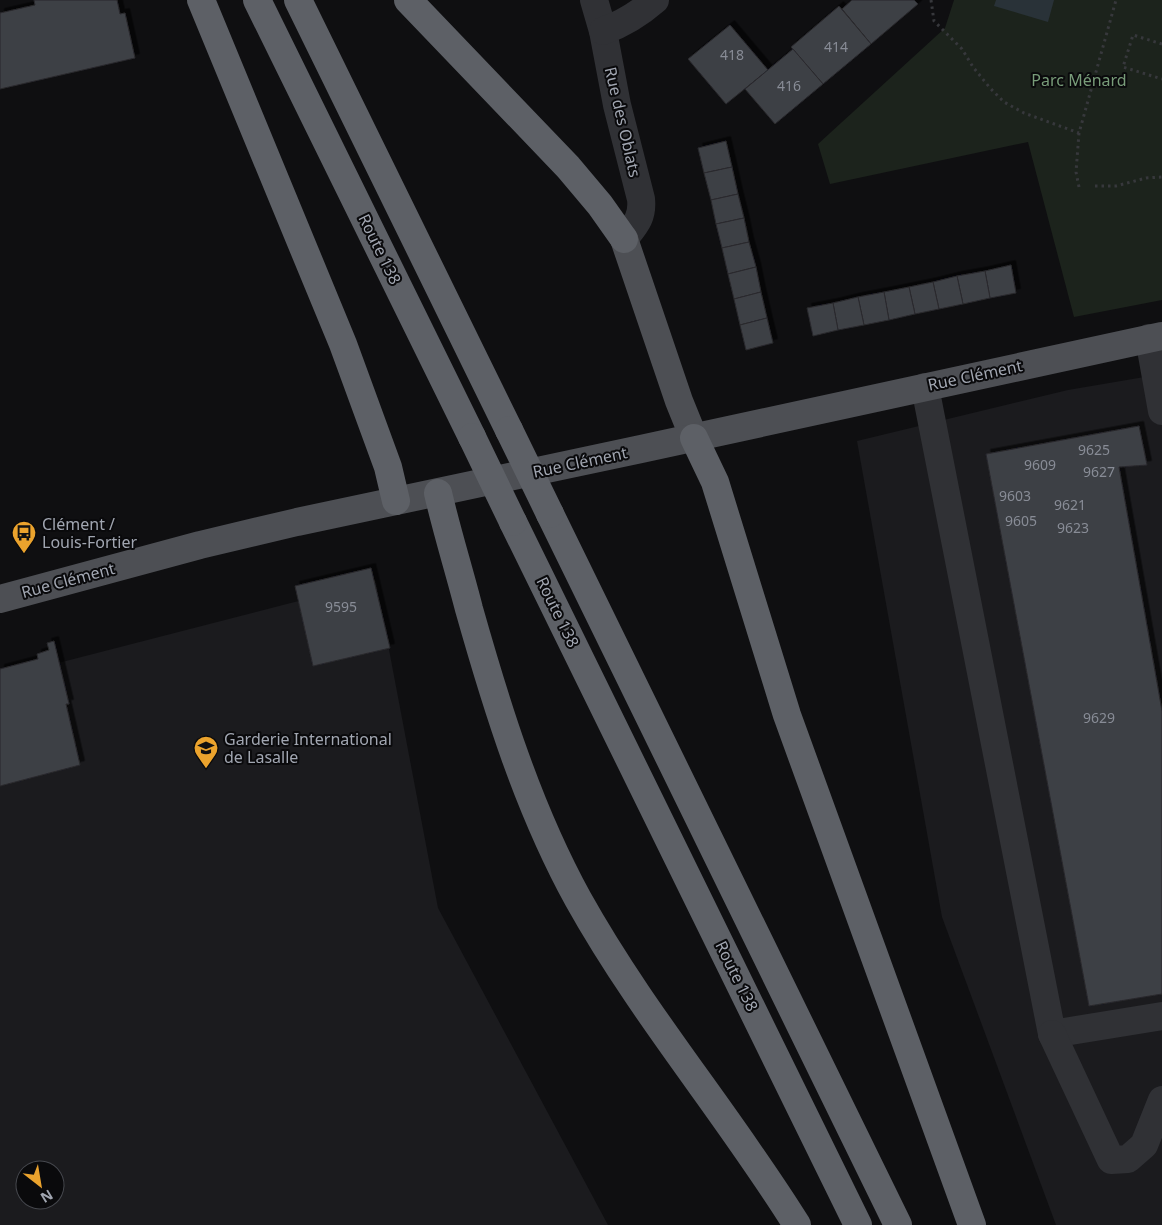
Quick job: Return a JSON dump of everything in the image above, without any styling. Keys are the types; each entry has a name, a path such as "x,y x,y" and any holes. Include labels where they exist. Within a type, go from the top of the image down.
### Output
{"highway":[{"path":"201,0 343,344 388,467 396,501"},
{"name":"Route 138","path":"257,0 858,1225"},
{"path":"298,0 898,1225"},
{"path":"408,0 568,167 600,205 624,239"},
{"path":"694,438 715,482 790,724 972,1225"},
{"path":"438,493 453,552 501,716 529,793 558,861 596,931 629,982 735,1132 797,1225"}],"main road":[{"path":"624,239 679,401 694,438"},
{"name":"Rue Clément","path":"0,599 250,532 694,438 1155,337"}],"street":[{"name":"Rue des Oblats","path":"594,0 603,31 617,105 642,199 642,210 639,220 624,239"},
{"path":"603,31 630,20 655,0"},
{"path":"1155,337 1162,411"},
{"path":"925,386 1052,1034 1111,1160 1128,1158 1144,1145 1162,1100"},
{"path":"1052,1034 1162,1016"}],"path":[{"path":"931,0 934,21 962,49 973,67 1004,102 1024,113 1079,133"},
{"path":"1080,187 1076,172 1079,133 1116,0"},
{"path":"1162,44 1133,35 1123,67 1162,79"},
{"path":"1095,186 1116,186 1146,178 1162,177"}],"shaded area":[{"path":"996,0 1054,0 1048,22 994,6"},
{"path":"1162,374 1162,1225 1056,1225 942,917 857,441 1068,390"},
{"path":"376,581 438,908 608,1225 0,1225 0,678"}],"green space":[{"name":"Parc Ménard","path":"954,0 1162,0 1162,300 1074,317 1028,142 830,184 818,144 945,28"}],"building":[{"path":"34,0 117,0 120,14 125,13 135,58 0,89 0,13 35,5"},
{"path":"852,0 914,0 918,4 871,44 842,9"},
{"path":"839,6 871,44 823,84 791,47"},
{"path":"730,25 768,70 726,104 688,59"},
{"path":"793,49 823,84 775,124 745,89"},
{"path":"726,141 732,167 704,173 698,148"},
{"path":"732,167 738,194 711,200 704,173"},
{"path":"738,194 744,218 716,224 711,200"},
{"path":"744,218 749,242 722,248 716,224"},
{"path":"749,242 756,267 728,274 722,248"},
{"path":"1011,265 1016,293 990,298 985,271"},
{"path":"756,267 761,292 734,299 728,274"},
{"path":"985,271 990,298 963,304 957,276"},
{"path":"957,276 963,304 939,309 933,282"},
{"path":"933,282 939,309 915,314 909,287"},
{"path":"909,287 915,314 889,320 884,292"},
{"path":"761,292 767,318 740,325 734,299"},
{"path":"884,292 889,320 864,325 858,297"},
{"path":"858,297 864,325 838,330 833,303"},
{"path":"833,303 838,330 813,336 807,308"},
{"path":"767,318 773,343 746,350 740,325"},
{"path":"1139,426 1147,465 1119,467 1162,711 1162,994 1089,1006 986,454"},
{"path":"371,568 390,648 313,666 295,586"},
{"path":"54,641 69,704 66,704 80,765 0,786 0,669 38,659 37,654 49,650 47,643"}],"place":[{"name":"Clément / Louis-Fortier","path":"24,554"},
{"name":"Garderie International de Lasalle","path":"206,769"}]}
